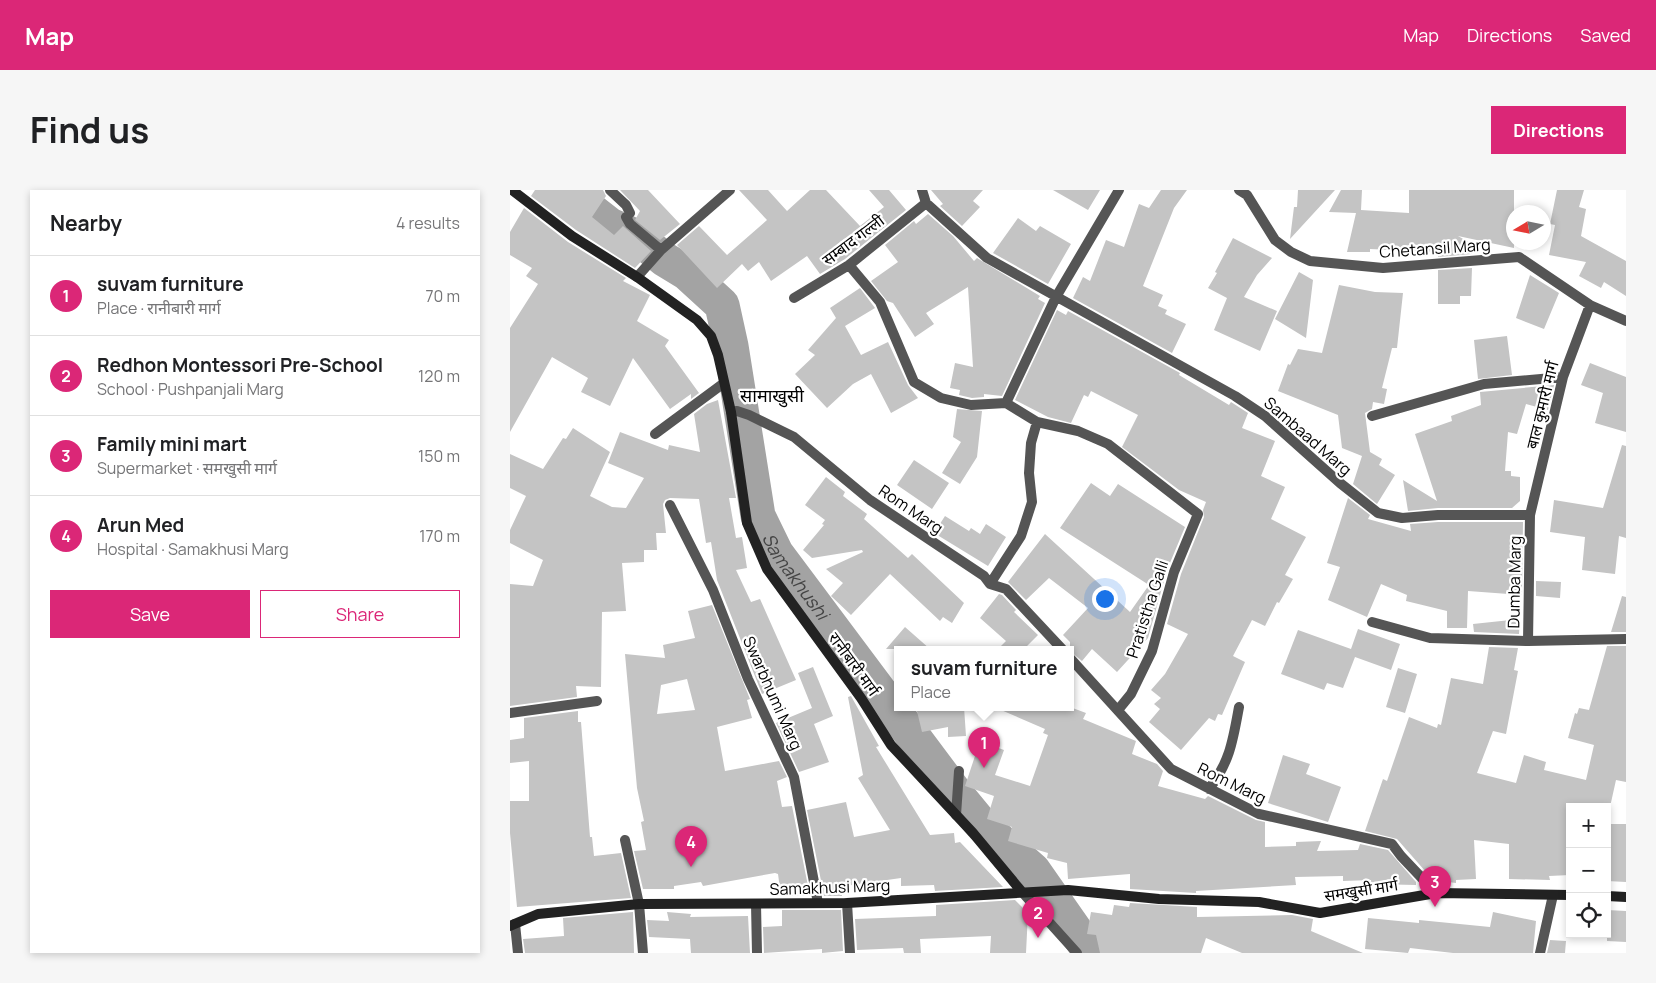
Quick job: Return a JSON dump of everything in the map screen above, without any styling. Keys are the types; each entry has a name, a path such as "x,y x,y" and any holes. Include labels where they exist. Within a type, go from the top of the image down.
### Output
{"main road":[{"name":"रानीबारी मार्ग","path":"512,190 572,236 637,277 697,320 711,336 734,412 747,522 767,570 861,698 891,745 1026,891"},
{"name":"समखुसी मार्ग","path":"1026,891 1068,890 1159,899 1258,902 1320,913 1436,893 1566,895"},
{"name":"Samakhusi Marg","path":"513,925 538,914 639,904 847,903 1026,891"},
{"path":"1611,896 1626,897"}],"street":[{"path":"610,190 626,205 630,213 626,217 630,224 661,250"},
{"path":"637,277 661,250 730,190"},
{"path":"922,190 926,202"},
{"path":"1006,403 1056,297 1119,190"},
{"name":"Chetansil Marg","path":"1239,190 1246,195 1275,240 1292,252 1310,261 1384,268 1519,257 1590,305 1626,321"},
{"name":"सम्बाद गल्ली","path":"794,298 849,266 926,202"},
{"name":"Sambaad Marg","path":"926,202 988,258 1226,391 1265,416 1340,483 1378,513 1402,518 1438,515 1530,515"},
{"path":"849,266 880,302 914,382 924,390 948,400 971,405 1006,403 1038,422 1031,443 1032,502 1021,536 990,584"},
{"name":"बाल कुमारी मार्ग","path":"1530,515 1563,377 1590,305"},
{"path":"1372,416 1484,384 1563,377"},
{"path":"655,434 724,383"},
{"name":"Rom Marg","path":"734,412 749,415 794,437 870,500 984,576 990,584 1006,589 1059,646"},
{"name":"Pratistha Galli","path":"1038,422 1078,431 1108,444 1198,514 1174,572 1152,651 1130,694 1118,710"},
{"name":"Swarbhumi Marg","path":"670,505 713,590 748,679 794,777 818,903"},
{"name":"Dumba Marg","path":"1530,515 1528,641 1626,639"},
{"path":"1372,622 1430,638 1528,641"},
{"name":"Rom Marg","path":"1074,662 1171,769 1259,814 1392,844 1400,856 1436,893"},
{"path":"510,713 597,701"},
{"path":"1209,789 1230,755 1239,707"},
{"path":"956,814 960,771"},
{"path":"625,840 639,904 643,953"},
{"path":"1026,891 1077,953"},
{"path":"1540,953 1553,895"},
{"path":"847,903 850,953"},
{"path":"756,904 757,953"},
{"path":"513,925 518,953"}],"building":[{"path":"535,190 603,190 606,196 592,217 614,235 623,226 651,251 635,268 576,230 531,196"},
{"path":"620,190 648,190 680,224 660,240 635,220 640,211"},
{"path":"739,190 768,190 787,211 810,190 826,190 860,226 884,207 869,190 889,190 906,210 845,259 820,274 807,256 771,281 759,262 748,271 742,264 717,288 677,245 699,226 727,255 767,220"},
{"path":"931,190 983,190 973,201 980,207 962,226 940,206 943,204"},
{"path":"1053,190 1100,190 1088,210"},
{"path":"1161,190 1187,190 1174,208 1143,286 1163,295 1158,306 1167,310 1165,314 1186,324 1172,353 1073,298 1083,277 1090,281 1106,240 1124,247 1139,204 1149,208"},
{"path":"1298,190 1335,190 1290,239 1294,207 1297,207"},
{"path":"1341,190 1362,190 1361,210 1409,213 1409,190 1514,190 1514,205 1506,205 1506,246 1458,236 1472,244 1472,254 1438,257 1438,252 1370,249 1370,252 1347,252 1356,213 1329,212"},
{"path":"1557,190 1584,190 1579,207 1586,209 1581,236 1626,261 1626,296 1604,282 1601,288 1579,276 1586,262 1549,255 1555,225 1551,224"},
{"path":"524,208 568,242 626,278 623,281 650,295 637,321 669,340 665,346 699,393 691,399 691,394 670,409 633,358 610,406 581,392 588,378 552,357 510,432 510,328 538,284 526,276 532,268 510,255 510,232"},
{"path":"928,214 953,236 974,261 977,258 1040,296 1038,299 1045,303 1002,396 984,394 984,397 972,398 959,395 960,390 950,388 955,363 973,367 968,287 926,313 934,324 915,337 893,303 887,301 871,281 898,262 885,245 914,221 916,224"},
{"path":"1018,218 1036,231 1040,226 1071,244 1048,284 993,253"},
{"path":"1233,238 1272,258 1257,275 1244,297 1277,311 1260,351 1214,330 1227,298 1208,288"},
{"path":"1472,268 1471,296 1460,296 1460,304 1438,304 1438,270"},
{"path":"1299,272 1313,280 1306,338 1275,319"},
{"path":"1530,275 1559,293 1544,329 1516,318"},
{"path":"1339,285 1375,292 1403,293 1397,348 1392,348 1382,388 1387,389 1384,404 1373,402 1372,409 1365,413 1370,452 1382,459 1379,465 1395,475 1377,504 1353,484 1362,456 1342,448 1338,415 1278,391 1288,364 1290,365 1298,349 1322,353"},
{"path":"860,288 875,308 845,326 861,355 888,342 908,385 918,398 891,413 871,374 853,384 827,408 795,374 815,355 808,350 836,318 830,308"},
{"path":"1057,310 1066,315 1068,311 1180,373 1179,375 1229,405 1231,402 1248,413 1242,428 1275,441 1261,476 1285,487 1271,519 1306,537 1285,575 1293,579 1279,603 1277,602 1265,626 1252,620 1233,656 1245,662 1222,715 1218,714 1215,721 1209,718 1181,750 1149,722 1160,709 1154,704 1161,698 1151,690 1165,674 1188,634 1167,624 1181,574 1204,517 1203,510 1206,502 1179,490 1122,447 1138,415 1091,391 1088,397 1084,395 1071,423 1048,417 1015,400"},
{"path":"1507,336 1512,375 1478,379 1474,340"},
{"path":"1590,363 1626,377 1626,432 1595,423 1603,393 1581,385"},
{"path":"1554,385 1548,410 1526,404 1517,434 1508,432 1505,471 1511,471 1511,476 1520,477 1520,501 1512,508 1438,508 1408,511 1403,480 1437,501 1415,434 1452,421 1451,416 1481,405 1480,392"},
{"path":"718,400 736,498 729,498 736,538 742,537 747,568 736,570 751,602 760,599 796,680 762,694 717,580 711,542 706,543 699,499 670,498 665,500 663,504 666,533 656,533 657,550 644,550 644,562 622,563 626,611 602,612 601,687 576,686 577,697 510,706 510,584 533,586 543,560 510,543 510,530 526,496 510,488 510,454 543,469 563,438 566,439 573,428 610,452 590,496 612,507 626,508 644,478 608,463 620,432 668,450 669,445 700,452 694,414 707,404"},
{"path":"957,409 982,411 977,457 960,484 942,473 961,442 953,437"},
{"path":"1622,445 1626,446 1626,538 1619,536 1615,574 1582,570 1585,537 1550,532 1554,500 1603,508"},
{"path":"914,460 949,483 932,509 897,485"},
{"path":"826,477 845,492 843,496 867,514 864,519 908,558 912,554 964,603 952,623 943,617 940,621 890,574 851,615 831,596 843,583 826,569 863,552 862,550 812,558 803,550 824,525 822,524 825,520 805,505"},
{"path":"1091,483 1110,496 1118,484 1185,527 1167,570 1148,638 1117,672 1092,649 1082,661 1074,654 1074,646 1070,646 1070,642 1063,635 1088,608 1049,578 1026,600 1008,582 1045,534 1130,612 1149,585 1060,528"},
{"path":"1348,498 1370,515 1368,519 1411,531 1410,524 1438,522 1523,522 1522,595 1468,591 1467,628 1447,628 1447,611 1406,601 1407,595 1381,584 1367,617 1328,600 1340,567 1327,563"},
{"path":"945,516 969,531 971,528 980,534 986,524 1006,537 988,566 934,533"},
{"path":"1536,581 1561,582 1560,598 1536,596"},
{"path":"999,594 1016,610 1014,612 1038,635 1027,646 1001,646 1006,641 980,618"},
{"path":"1622,596 1626,597 1626,632 1611,632"},
{"path":"712,605 750,699 747,700 752,718 717,727 725,771 779,761 787,777 777,781 782,807 792,806 810,896 781,896 778,874 775,873 703,886 701,882 674,886 674,889 643,889 634,851 646,850 641,822 644,821 637,788 625,654 665,658 663,645 695,638 688,611","holes":["687,679 695,710 657,714 661,685"]},
{"path":"1520,619 1519,634 1474,632 1473,624"},
{"path":"905,627 927,646 894,646 894,649 886,649"},
{"path":"1358,629 1400,644 1391,670 1355,657 1343,688 1327,683 1324,690 1281,674 1298,630 1351,649"},
{"path":"1607,646 1626,646 1626,782 1616,780 1611,803 1566,803 1566,875 1549,876 1550,880 1509,879 1509,844 1474,840 1476,879 1456,880 1456,883 1433,880 1397,839 1365,831 1383,779 1387,781 1409,717 1437,728 1438,724 1441,725 1451,678 1483,684 1489,647 1518,648 1514,670 1518,671 1506,734 1493,731 1477,773 1516,783 1524,755 1546,762 1544,770 1586,780 1594,745 1568,738 1575,713 1577,714 1579,708 1589,710"},
{"path":"813,667 833,716 814,724 829,762 799,772 776,723 812,708 798,673"},
{"path":"1398,668 1417,674 1405,713 1386,707"},
{"path":"851,696 879,746 876,747 930,835 954,833 955,843 960,842 1003,887 935,891 934,885 901,886 901,878 852,885 841,888 842,896 824,896 807,810 846,802 854,837 890,830 858,778 863,775 848,697"},
{"path":"1074,708 1086,713 1083,719 1136,741 1132,754 1157,764 1163,771 1158,786 1205,799 1208,796 1256,820 1265,822 1265,847 1296,846 1296,842 1321,841 1317,851 1358,850 1360,844 1388,850 1416,882 1416,885 1371,884 1371,880 1343,881 1343,876 1295,877 1296,885 1196,891 1196,893 1130,889 1130,874 1068,879 1067,863 1047,858 1048,853 1008,841 1012,827 987,819 994,796 965,786 980,741 1004,750 995,775 1030,786 1048,735 1043,733 1045,729 1003,711 1074,711"},
{"path":"578,711 578,722 581,722 590,837 592,837 594,856 621,853 631,898 517,907 510,833 510,801 529,801 529,761 510,763 510,740 524,738 524,718"},
{"path":"917,711 964,711 966,736 948,737 948,727 922,732"},
{"path":"1283,755 1310,764 1306,774 1341,787 1328,822 1268,803"},
{"path":"1611,824 1626,824 1626,882 1611,881"},
{"path":"1015,900 1028,913 1026,953 990,953 991,936 920,939 921,953 904,953 903,948 857,950 855,919 936,916 936,905"},
{"path":"1130,903 1197,907 1197,917 1292,915 1313,919 1311,931 1363,953 1242,953 1206,938 1201,953 1100,953 1096,935 1087,934 1091,912 1112,915 1114,905 1129,907"},
{"path":"782,910 841,910 843,951 822,953 822,949 764,953 763,927 782,926"},
{"path":"1611,910 1626,911 1626,942 1607,941 1607,938 1611,938"},
{"path":"633,912 634,953 525,953 523,939 564,936 563,918"},
{"path":"667,912 691,914 690,917 748,916 750,953 691,953 690,939 649,937 647,920 669,921"},
{"path":"1493,912 1536,921 1533,953 1453,953 1410,948 1408,953 1365,949 1368,918 1419,923 1419,920 1490,927"},
{"path":"1550,940 1566,941 1565,953 1547,953"}],"waterway":[{"name":"Samakhushi","path":"565,190 610,225 637,237 664,259 687,273 722,305 731,346 758,516 776,553 894,711"},
{"name":"Samakhushi","path":"894,711 982,825 1033,870 1091,953"}],"place":[{"name":"suvam furniture","path":"984,768"},
{"name":"Arun Med","path":"691,867"},
{"name":"Family mini mart","path":"1435,907"},
{"name":"Redhon Montessori Pre-School","path":"1038,938"}],"district":[{"name":"सामाखुसी","path":"772,396"}]}
